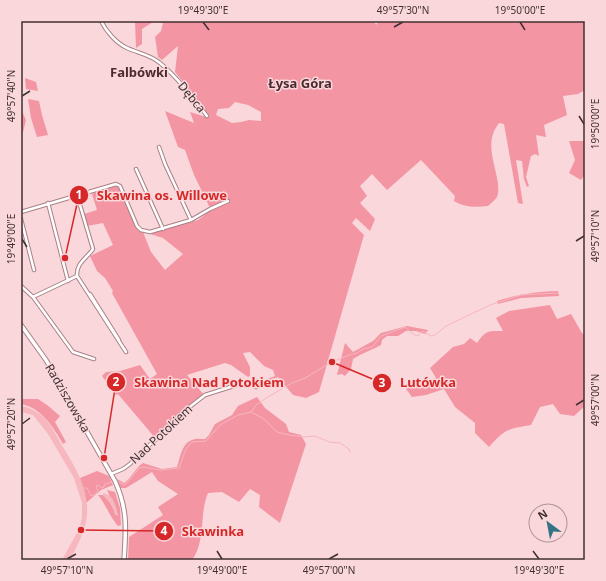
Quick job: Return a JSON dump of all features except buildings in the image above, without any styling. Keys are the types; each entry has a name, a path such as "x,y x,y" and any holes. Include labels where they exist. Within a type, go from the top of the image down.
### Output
{"street":[{"name":"Dębca","path":"101,21 121,45 160,62 179,81 207,116"},
{"path":"159,147 165,164 191,220"},
{"path":"136,169 164,229"},
{"path":"21,212 116,184 120,186 137,226 140,230 150,232 191,220 228,200"},
{"path":"77,195 93,248 84,257 79,266 77,276 126,352"},
{"path":"48,204 68,281"},
{"path":"21,219 34,270"},
{"path":"33,297 77,276"},
{"path":"21,286 33,297 73,352 94,359"},
{"name":"Radziszowska","path":"21,325 46,360 119,490 125,510 126,528 124,560"},
{"name":"Nad Potokiem","path":"111,474 130,464 182,413 205,395 243,383 251,383 256,387"}],"shaded area":[{"path":"135,21 374,21 376,25 379,21 585,21 585,90 578,94 563,96 567,115 544,125 546,137 536,135 539,156 535,154 531,156 526,177 529,186 527,187 524,179 522,161 516,160 523,204 518,203 504,124 499,123 493,133 491,142 498,191 497,197 488,206 466,206 454,201 455,196 421,160 387,190 372,174 360,186 367,196 360,203 375,219 370,231 356,218 352,223 364,235 319,392 306,398 293,395 278,377 260,385 255,385 252,382 254,379 256,379 257,382 260,382 275,376 273,370 264,366 250,352 243,353 250,367 250,376 248,377 231,365 225,363 187,375 204,395 184,409 156,439 118,394 116,395 102,376 106,372 120,371 140,365 150,379 157,374 112,293 113,291 105,278 97,271 90,256 113,245 103,223 87,226 84,214 97,210 92,194 110,187 118,186 139,230 143,232 151,252 165,270 183,254 163,238 147,233 198,220 211,210 194,175 185,150 178,147 165,111 194,123 190,112 203,116 210,116 175,72 178,46 162,60 158,57 155,37 161,31 163,23 153,22 142,29 142,44 136,48","holes":["235,102 248,105 261,112 261,121 249,120 232,123 216,115 218,109 229,108"]},
{"path":"25,78 36,82 38,91 26,89"},
{"path":"28,99 39,101 48,135 37,137 31,118"},
{"path":"21,109 26,120 22,136 21,136"},
{"path":"569,141 585,141 585,174 581,180 569,173 575,160"},
{"path":"558,291 559,296 521,298 498,304 497,301 527,294"},
{"path":"550,305 557,319 571,314 582,333 585,335 585,406 574,416 560,414 553,404 540,407 531,425 512,429 503,433 489,447 475,433 475,423 455,407 444,389 426,395 412,397 406,389 410,383 427,382 436,378 430,368 453,347 464,344 470,338 477,343 485,333 488,332 503,331 496,318 509,311"},
{"path":"407,326 428,330 425,334 416,331 406,331 398,336 387,336 382,340 381,345 353,359 351,369 345,376 342,374 337,375 345,343 353,352 373,341 381,333"},
{"path":"257,397 265,408 286,424 289,432 301,435 306,444 280,523 259,507 260,495 250,489 239,502 222,492 208,493 205,501 201,536 196,553 192,560 128,560 129,537 163,515 158,507 178,494 158,481 152,472 126,488 120,488 117,479 124,483 143,463 162,469 177,467 186,444 195,439 205,439 215,424 232,415 238,406"},
{"path":"21,399 38,399 60,416 55,422 66,442 63,444 51,425 41,414 28,406 21,404"},
{"path":"21,406 36,411 49,423 75,467 83,485 87,504 85,526 70,560 62,560 79,529 82,518 82,503 74,478 48,434 33,415 21,412"},
{"path":"97,471 109,476 113,485 101,490 86,503 80,478"},
{"path":"107,490 115,492 120,508 121,525 118,526 98,495 103,495 109,501 115,514 118,515"},
{"path":"103,493 112,498 114,501 117,516 112,505"}],"waterway":[{"path":"119,482 124,485 139,468 143,467 161,470 179,468 186,449 192,442 206,441 220,425 238,415 251,412 256,405 268,397 332,362 357,353 363,349 372,347 381,336 405,327 413,334 418,336 422,331 431,336 435,335 446,326 490,305 521,295 558,293"},
{"path":"251,412 264,419 277,432 304,437 315,436 329,442 340,443 349,449 350,452"},
{"path":"83,488 87,488 91,496 95,495 98,490 96,488 97,485 103,488 105,484 113,482"}],"place":[{"name":"Skawina os. Willowe","path":"65,258"},
{"name":"Lutówka","path":"332,362"},
{"name":"Skawina Nad Potokiem","path":"104,458"},
{"name":"Skawinka","path":"81,530"}],"district":[{"name":"Falbówki","path":"139,72"},
{"name":"Łysa Góra","path":"300,83"}]}
